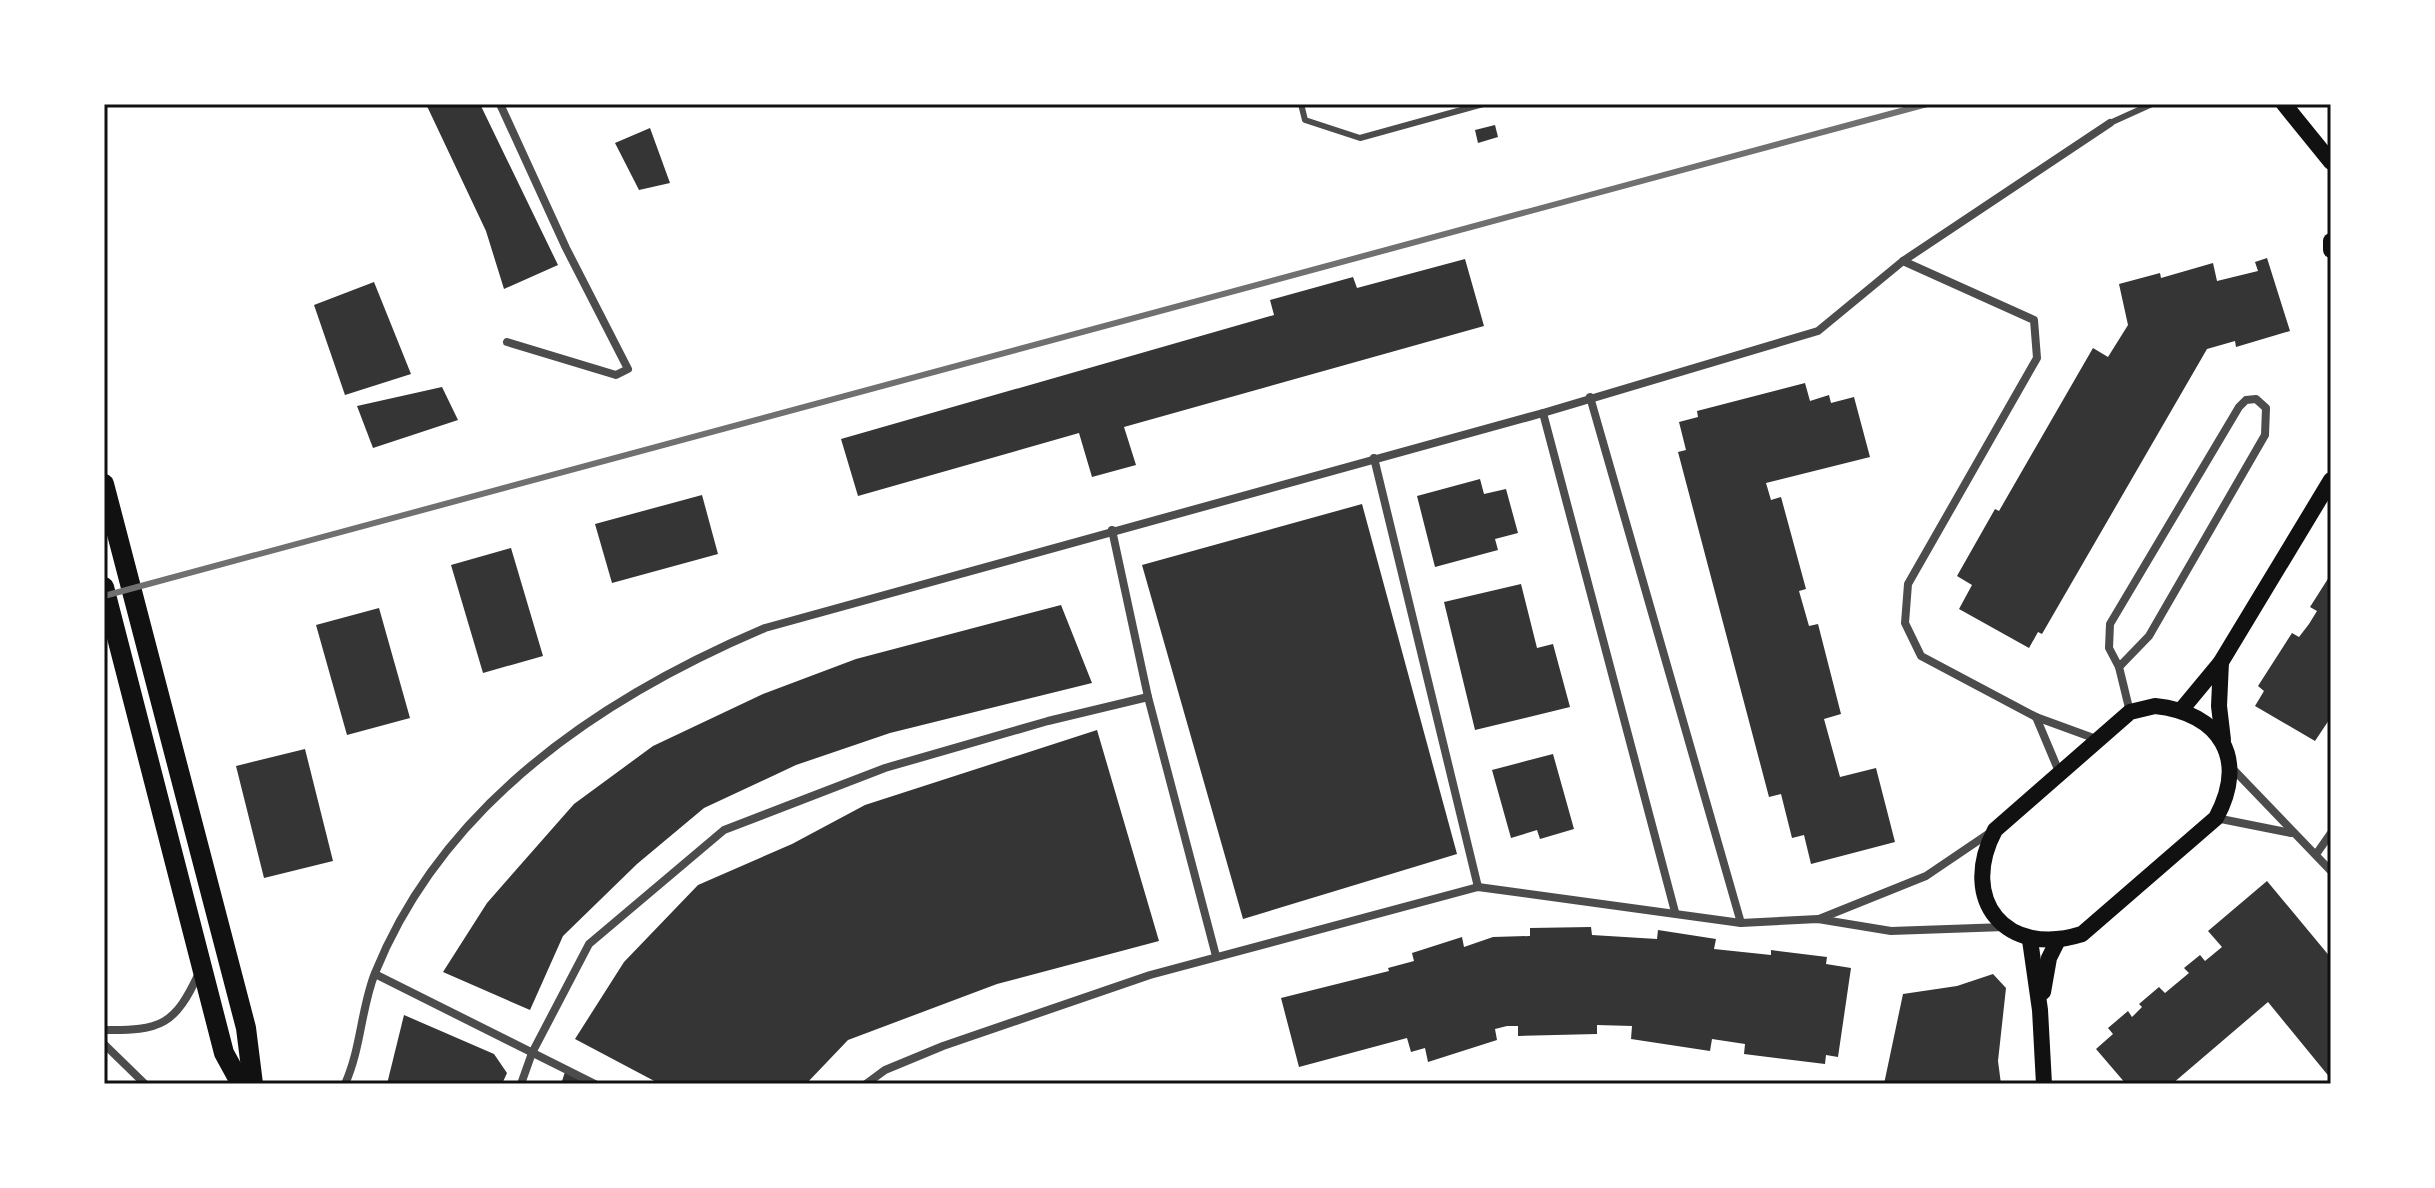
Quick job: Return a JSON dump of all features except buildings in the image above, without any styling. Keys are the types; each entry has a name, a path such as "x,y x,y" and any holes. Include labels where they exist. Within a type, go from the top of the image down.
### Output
{"main road":[{"path":"2284,104 2331,162"},
{"path":"2331,241 2331,250"},
{"path":"2182,709 2221,662 2331,480"},
{"path":"104,484 251,1049 253,1084"},
{"path":"104,587 224,1053 241,1084"},
{"path":"2221,662 2219,706 2223,742 2231,768 2229,795 2216,818 2082,934 2057,942 2030,940 2006,927 1988,906 1980,880 1983,854 1995,830 2130,712 2155,706 2182,709 2206,721 2223,742"},
{"path":"2030,940 2040,1010 2044,1084"},
{"path":"2040,1010 2049,958 2057,942"}],"street":[{"path":"500,104 566,248 628,369 616,375 507,342"},
{"path":"345,1084 375,974 407,909 452,843 537,758 624,697 697,656 765,628 1543,413 1818,331 1903,261 2110,123"},
{"path":"1903,261 2034,320 2037,358 1908,584 1905,623 1921,656 2036,717 2099,740"},
{"path":"1590,397 1741,923"},
{"path":"2119,667 2149,636 2265,435 2266,408 2256,399 2246,400 2239,407 2110,624 2109,648 2119,667 2130,712"},
{"path":"1543,413 1675,912"},
{"path":"1374,458 1478,887"},
{"path":"1112,530 1148,697 1216,956"},
{"path":"521,1084 532,1053 589,944 724,830 885,768 1048,721 1148,697"},
{"path":"2036,717 2060,774"},
{"path":"2231,768 2292,833 2317,853 2331,871"},
{"path":"2216,818 2292,833"},
{"path":"1818,919 1926,876 1995,830"},
{"path":"2317,853 2331,833"},
{"path":"866,1084 885,1070 943,1046 1150,975 1478,887 1741,923 1818,919 1891,931 2006,927"},
{"path":"104,1030 143,1031 175,1015 201,968"},
{"path":"375,974 595,1084"},
{"path":"104,1044 145,1084"}],"lane":[{"path":"1301,104 1305,120 1360,138 1483,104"},
{"path":"2110,123 2152,104"}],"railway":[{"path":"104,596 1927,104"}]}
